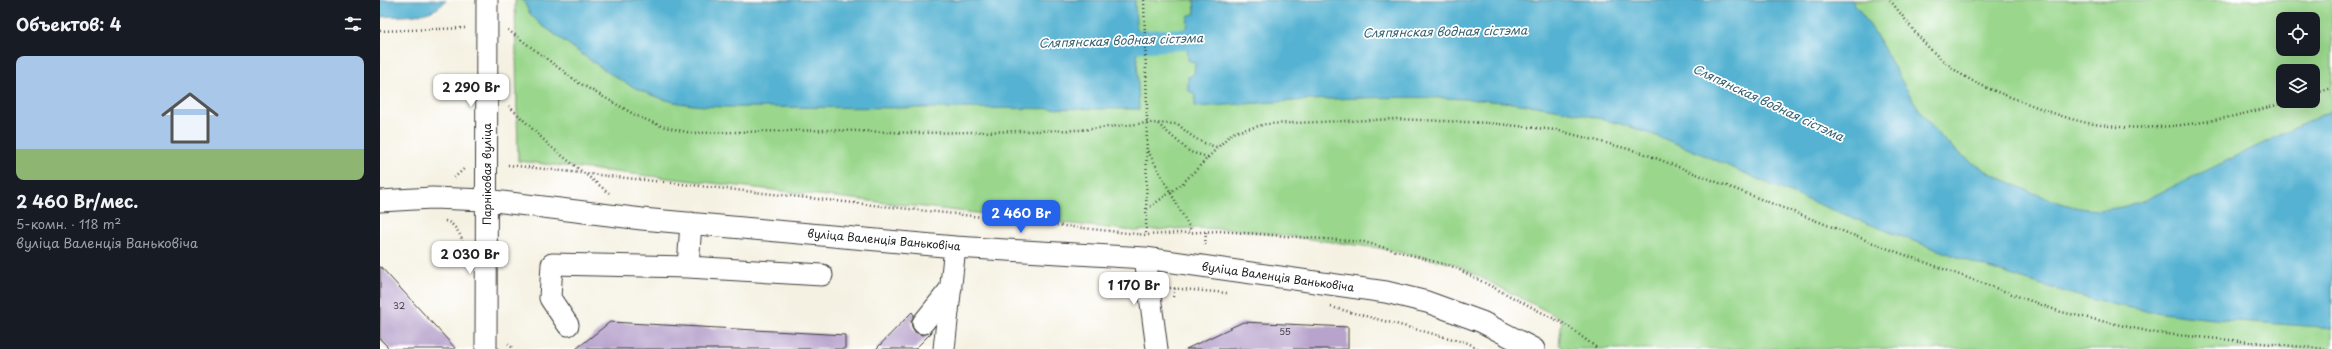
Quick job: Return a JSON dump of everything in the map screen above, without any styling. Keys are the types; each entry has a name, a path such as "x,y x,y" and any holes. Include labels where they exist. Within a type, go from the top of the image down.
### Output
{"street":[{"name":"Парніковая вуліца","path":"486,349 488,8"},
{"name":"вуліца Валенція Ваньковіча","path":"380,201 432,198 486,200 521,206 690,223 955,247 1145,258 1386,292 1427,302 1482,322 1534,349"},
{"path":"688,268 690,223"},
{"path":"944,349 955,247"},
{"path":"1145,258 1157,349"},
{"path":"568,325 550,298 552,264 688,268 822,275"},
{"path":"923,323 951,288"}],"path":[{"path":"1144,0 1147,109 1146,235"},
{"path":"1890,0 1922,40 1951,68 1986,88 2079,121 2106,126 2137,127 2170,125 2220,119 2258,111 2276,105"},
{"path":"380,31 469,28"},
{"path":"506,28 579,83 637,116 661,126 691,133 829,130 918,133 1080,130 1158,123 1178,124 1189,135 1202,144 1217,147"},
{"path":"2320,92 2332,88"},
{"path":"508,105 550,146 614,197"},
{"path":"1147,209 1171,192 1232,133 1266,124 1397,119 1488,123 1556,130 1640,152 1886,248 2061,312 2156,333 2325,349"},
{"path":"1158,123 1190,152 1208,156"},
{"path":"1147,151 1192,232"},
{"path":"507,165 1146,235 1219,231 1364,242 1454,267 1568,326 1598,349"},
{"path":"442,221 448,222 460,234 464,246"},
{"path":"1201,290 1233,294"},
{"path":"1327,306 1468,343 1479,349"},
{"path":"508,344 514,349"}],"green space":[{"path":"515,0 2332,0 2332,349 1564,349 1559,345 1562,319 1454,264 1379,248 1232,229 1192,228 1134,231 518,161"}],"water":[{"path":"380,0 446,0 440,6 425,13 407,16 380,17"},
{"path":"523,0 1135,0 1139,109 698,106 665,100 641,91 611,74 540,24 530,14"},
{"path":"1194,0 1852,0 1873,31 1922,114 1933,128 1959,153 1986,171 2034,193 2064,204 2089,209 2102,210 2115,208 2145,200 2332,110 2332,328 2235,321 2170,314 2106,303 2075,295 1974,263 1907,239 1783,190 1658,136 1606,120 1555,109 1504,102 1452,98 1401,97 1349,98 1195,107 1195,95 1188,90 1188,77 1194,74 1195,63 1188,60 1187,46 1195,43 1194,32 1187,29 1188,16 1195,13"}],"building":[{"path":"380,266 456,349 390,349 380,339"},
{"path":"912,312 914,315 911,321 915,332 922,335 932,332 915,349 876,349"},
{"path":"610,322 845,335 845,349 576,349"},
{"path":"1243,322 1348,327 1348,349 1186,349"}],"waterway":[{"name":"Сляпянская водная сістэма","path":"1107,43 1224,37"}]}
